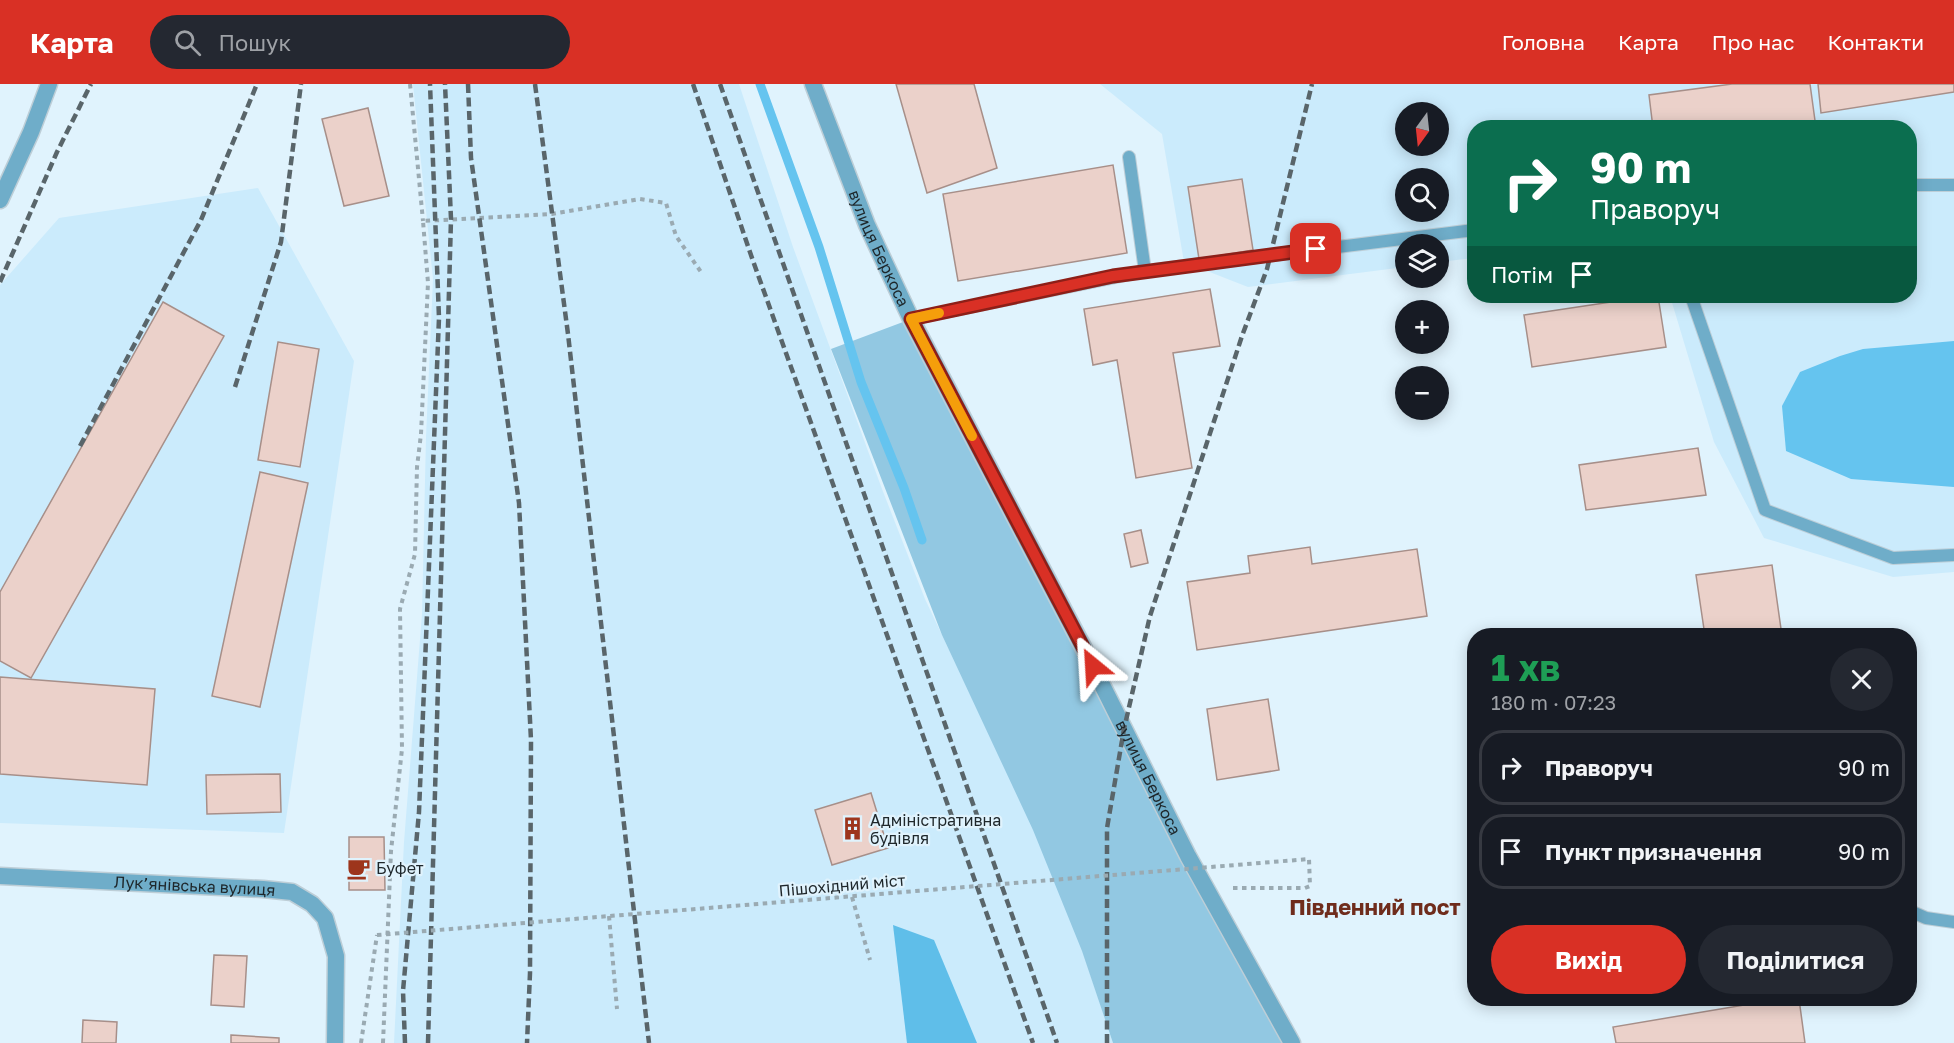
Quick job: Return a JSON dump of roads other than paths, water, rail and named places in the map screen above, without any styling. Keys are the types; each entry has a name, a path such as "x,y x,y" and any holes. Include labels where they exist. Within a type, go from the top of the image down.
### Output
{"street":[{"path":"0,200 31,132 49,84"},
{"name":"вулиця Беркоса","path":"813,84 867,225 911,319 1082,645 1188,856 1292,1043"},
{"name":"Лук’янівська вулиця","path":"0,876 292,892 312,904 325,918 336,956 335,1043"}],"lane":[{"path":"1129,157 1145,271"},
{"path":"1917,185 1954,185"},
{"path":"911,319 1145,271 1467,231"},
{"path":"1693,303 1765,510 1893,558 1954,555"},
{"path":"1917,914 1926,918 1954,922"}],"waterway":[{"path":"760,84 819,247 861,382 904,488 922,540"}],"railway":[{"path":"0,282 57,152 91,84"},
{"path":"80,446 201,220 257,84"},
{"path":"235,387 281,242 301,84"},
{"path":"405,1043 403,991 419,812 439,318 430,84"},
{"path":"428,1043 451,219 445,84"},
{"path":"468,84 471,158 519,503 531,740 530,973 527,1043"},
{"path":"535,84 568,334 649,1043"},
{"path":"693,84 752,258 1033,1043"},
{"path":"720,84 1057,1043"},
{"path":"1107,1043 1107,828 1124,729 1150,616 1242,336 1267,269 1312,84"}],"place":[{"name":"Адміністративна будівля","path":"852,829"},
{"name":"Буфет","path":"358,868"}],"district":[{"name":"Південний пост","path":"1375,907"}]}
